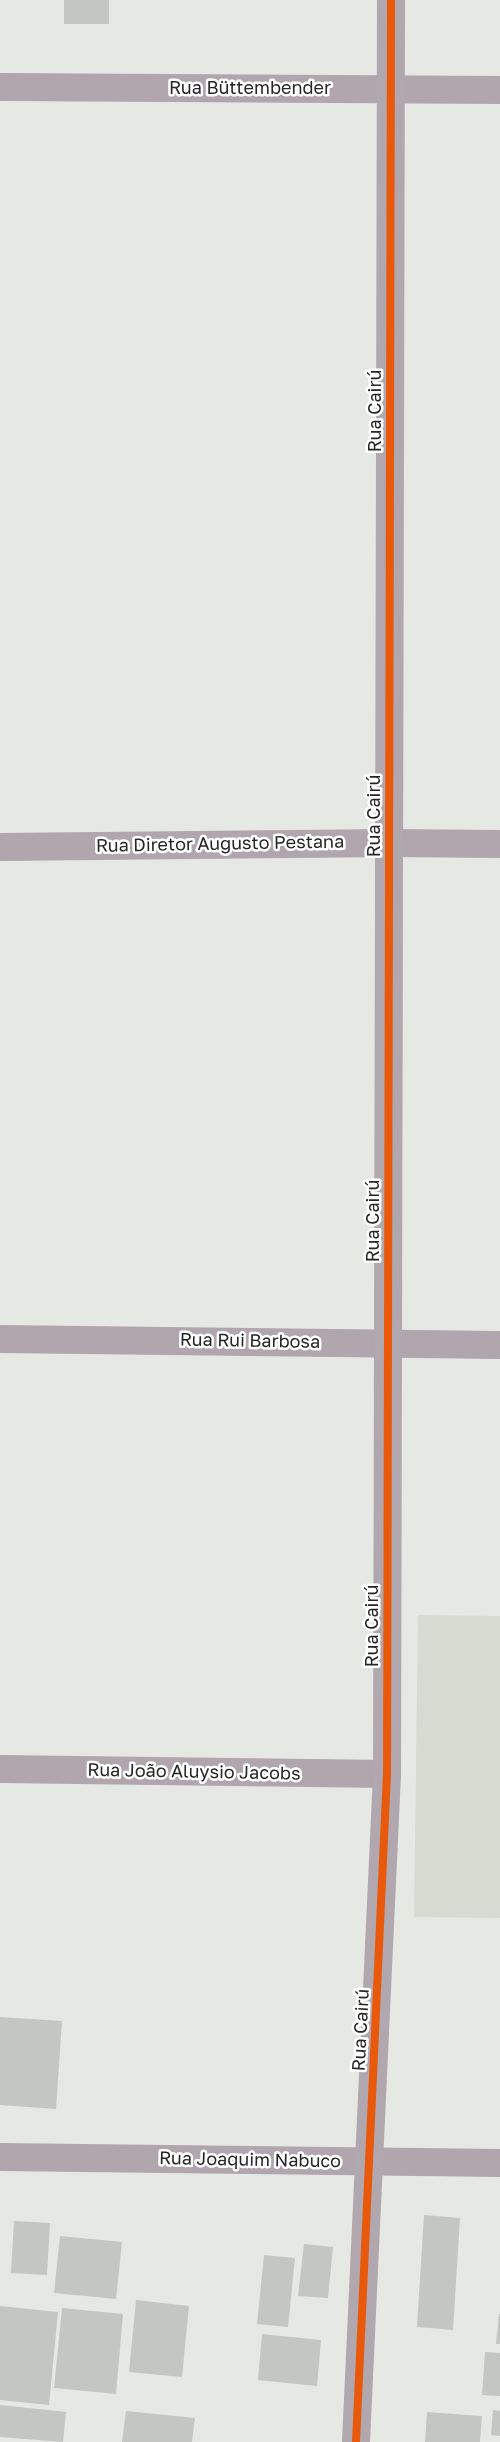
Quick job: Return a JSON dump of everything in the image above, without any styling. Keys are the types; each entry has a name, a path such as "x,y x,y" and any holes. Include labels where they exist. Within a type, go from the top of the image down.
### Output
{"main road":[{"name":"Rua Cairú","path":"356,2442 387,1774 391,0"}],"street":[{"name":"Rua Büttembender","path":"0,87 500,90"},
{"name":"Rua Diretor Augusto Pestana","path":"0,847 389,843 500,844"},
{"name":"Rua Rui Barbosa","path":"0,1339 500,1345"},
{"name":"Rua João Aluysio Jacobs","path":"0,1769 387,1774"},
{"name":"Rua Joaquim Nabuco","path":"0,2156 500,2163"}],"shaded area":[{"path":"418,1615 500,1616 500,1918 414,1917"}],"building":[{"path":"64,0 109,0 109,24 64,24"},
{"path":"0,2017 62,2021 56,2109 0,2105"},
{"path":"424,2215 460,2218 453,2330 417,2327"},
{"path":"14,2221 50,2223 47,2275 11,2273"},
{"path":"60,2236 122,2242 116,2299 54,2293"},
{"path":"304,2244 333,2247 328,2298 298,2296"},
{"path":"264,2255 295,2258 288,2327 257,2324"},
{"path":"136,2300 189,2306 182,2377 129,2372"},
{"path":"0,2306 58,2312 49,2405 0,2400"},
{"path":"62,2308 123,2314 116,2394 54,2388"},
{"path":"499,2314 500,2344 496,2344"},
{"path":"262,2334 321,2340 317,2386 258,2380"},
{"path":"485,2352 500,2353 500,2396 482,2395"},
{"path":"0,2405 66,2412 63,2442 0,2437"},
{"path":"493,2410 500,2411 500,2436 491,2435"},
{"path":"126,2411 195,2418 192,2442 122,2442"},
{"path":"427,2412 482,2416 480,2442 425,2442"}],"cycle path":[{"path":"356,2442 387,1774 391,0"}]}
